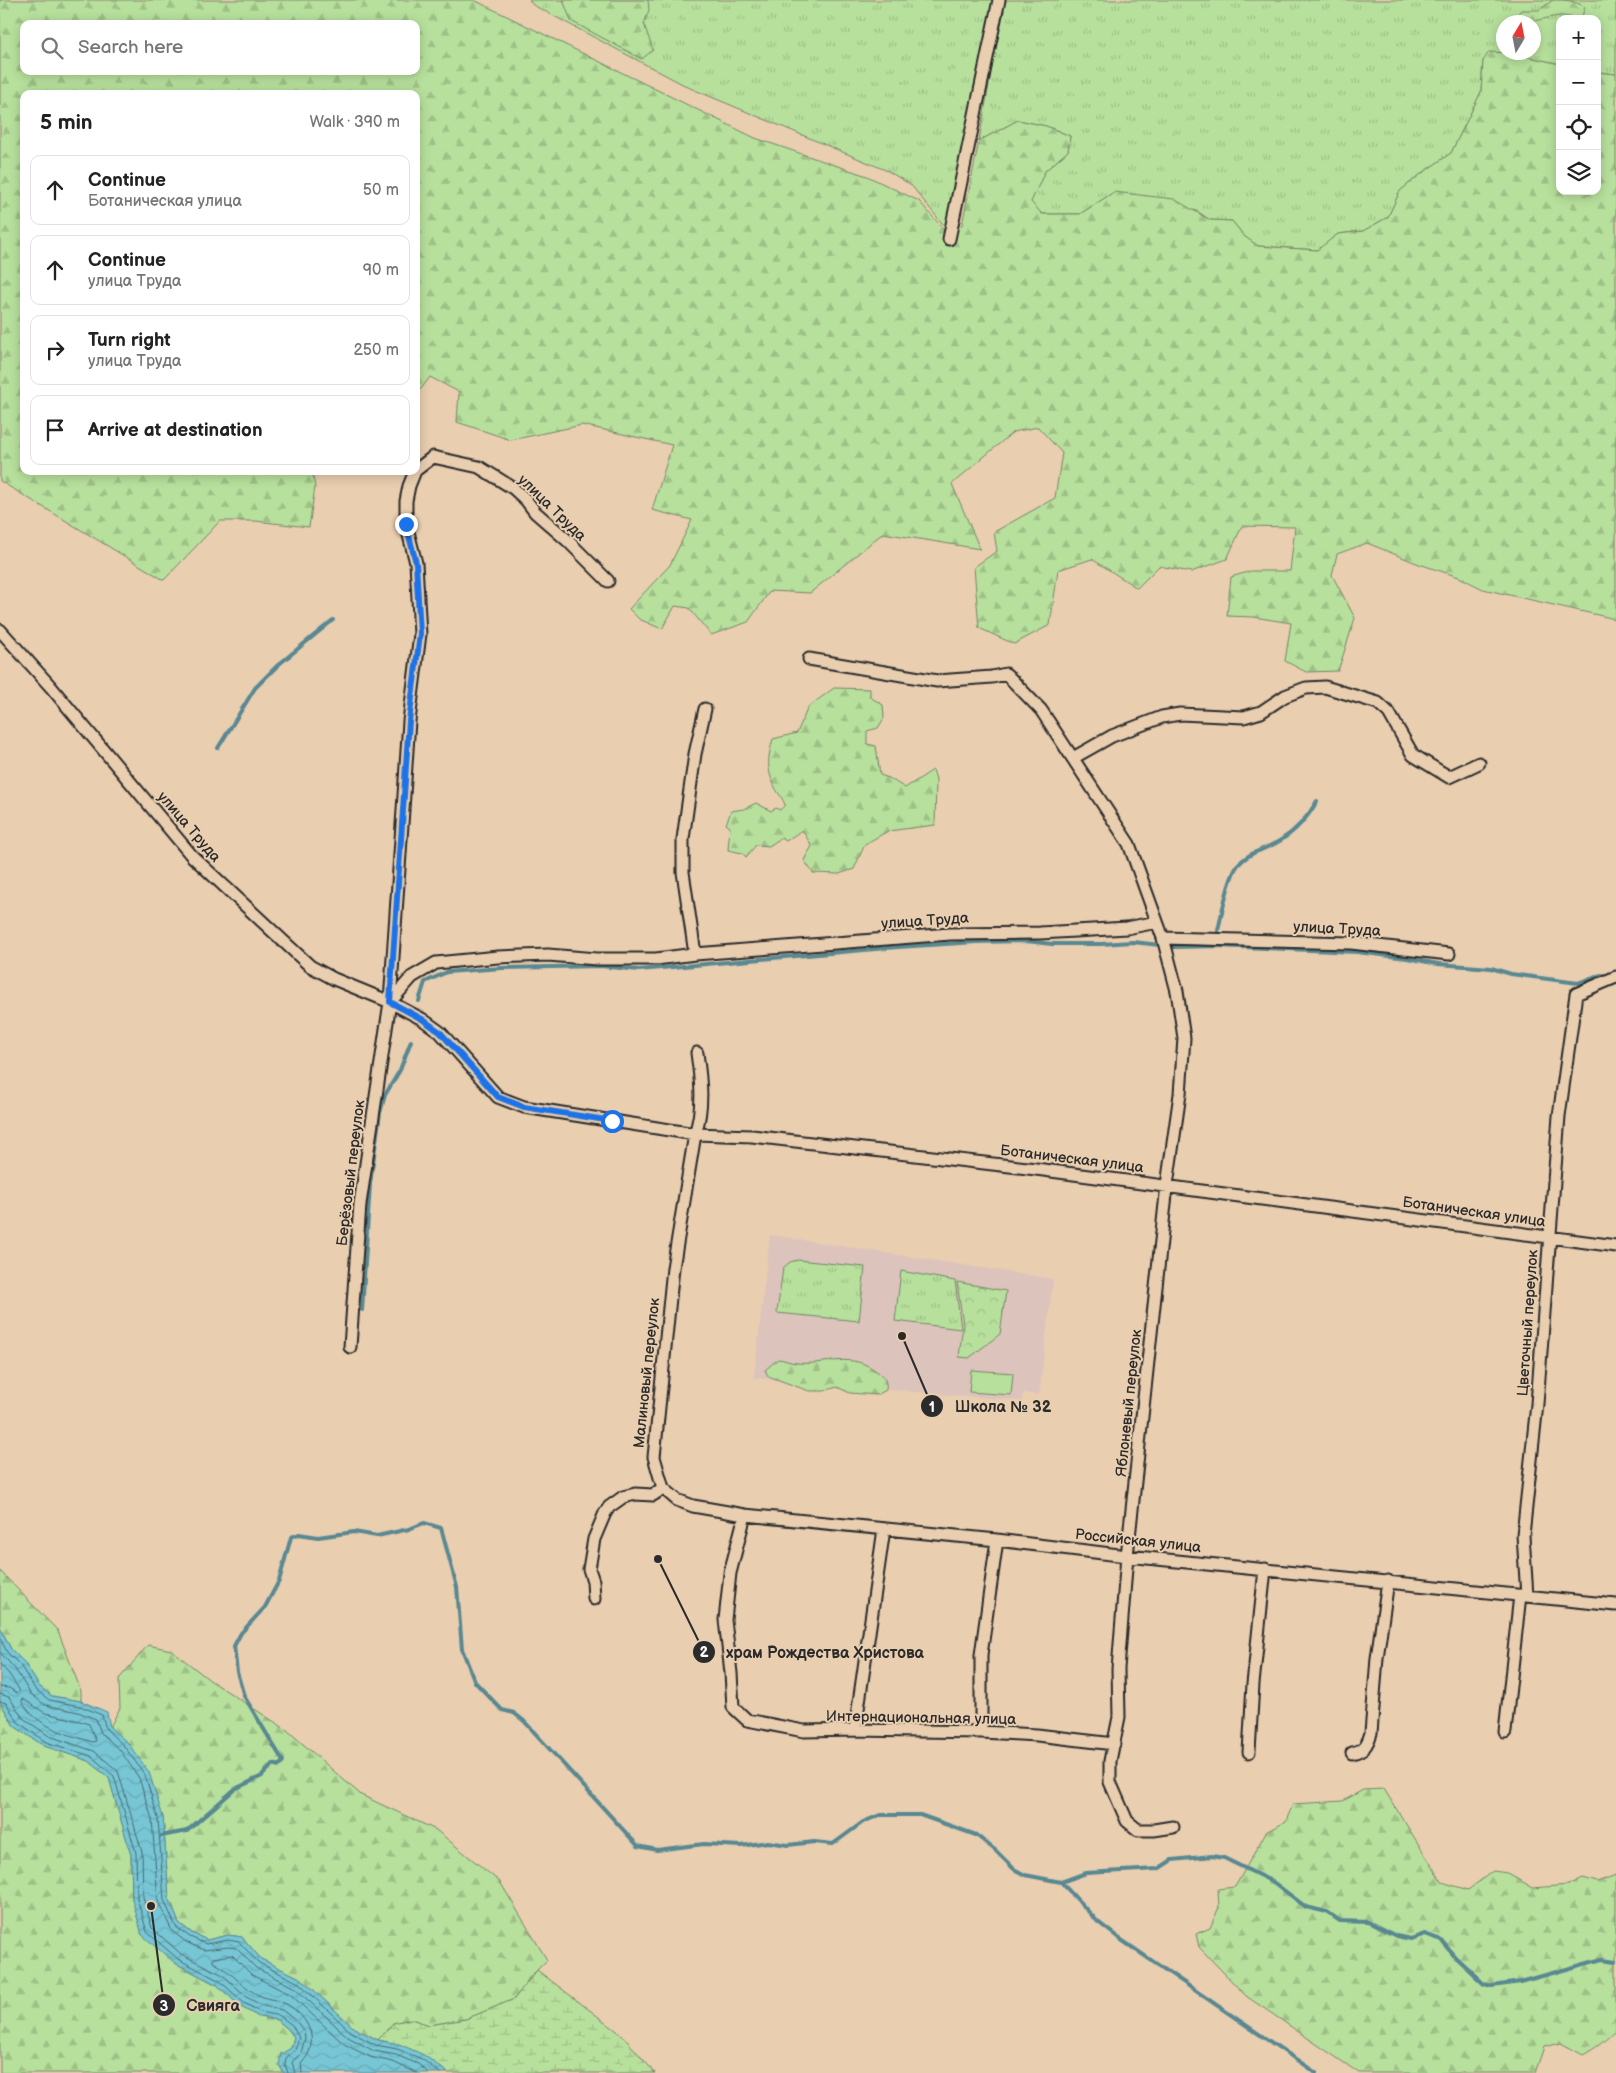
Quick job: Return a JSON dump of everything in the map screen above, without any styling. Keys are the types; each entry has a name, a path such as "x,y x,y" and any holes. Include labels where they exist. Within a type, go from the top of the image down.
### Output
{"street":[{"path":"949,239 999,0"},
{"name":"улица Труда","path":"420,467 433,456 479,467 513,488 535,512 567,540 608,581"},
{"name":"улица Труда","path":"390,1002 409,721 420,634 416,563 406,524 408,493 415,475"},
{"name":"улица Труда","path":"0,630 51,687 192,856 310,966 334,980 390,1002 422,1019 440,1032 498,1097 524,1107"},
{"name":"Яблоневый переулок","path":"808,659 937,681 992,677 1006,674 1041,710 1129,844 1164,938 1177,991 1184,1038 1180,1094 1127,1556 1118,1669 1119,1717 1110,1762 1110,1782 1127,1821 1138,1830 1173,1827"},
{"path":"1073,758 1112,736 1162,717 1180,714 1244,717 1261,712 1285,696 1306,688 1325,687 1378,703 1389,713 1413,755 1449,777 1479,763"},
{"path":"695,954 684,872 683,839 695,754 705,709"},
{"name":"улица Труда","path":"390,1002 412,977 436,963 498,957 548,955 597,959 656,958 950,934 1040,933 1127,928 1157,922"},
{"name":"улица Труда","path":"1164,938 1351,943 1449,954"},
{"name":"Цветочный переулок","path":"1505,1732 1523,1596 1523,1535 1537,1404 1559,1116 1576,994 1616,977"},
{"name":"Берёзовый переулок","path":"350,1347 360,1204 390,1002"},
{"name":"Малиновый переулок","path":"663,1488 654,1456 673,1268 695,1134 701,1117 701,1087 697,1053"},
{"name":"Ботаническая улица","path":"524,1107 695,1134 752,1136 1168,1186 1616,1246"},
{"path":"594,1599 593,1582 589,1568 594,1539 605,1513 609,1507 623,1497 635,1494 653,1495 663,1488"},
{"name":"Российская улица","path":"663,1488 677,1500 693,1506 745,1515 997,1540 1127,1556 1616,1605"},
{"name":"Интернациональная улица","path":"745,1515 730,1572 726,1620 733,1708 747,1720 804,1731 981,1732 1037,1735 1114,1744"},
{"path":"855,1730 884,1529"},
{"path":"981,1732 981,1655 997,1540"},
{"path":"1249,1752 1253,1684 1265,1570"},
{"path":"1352,1753 1362,1750 1368,1745 1371,1733 1377,1658 1388,1581"}],"shaded area":[{"path":"770,1235 1053,1279 1039,1395 1023,1393 1022,1401 754,1378"}],"green space":[{"path":"0,0 474,0 755,138 867,176 919,201 946,232 962,225 979,141 1018,120 1046,126 1070,136 1068,151 1045,171 1031,202 1042,214 1080,214 1114,192 1174,199 1210,220 1232,221 1244,236 1258,246 1317,250 1338,234 1363,231 1388,217 1400,191 1451,153 1481,92 1483,61 1489,52 1496,52 1496,60 1541,60 1556,63 1556,195 1601,195 1601,72 1616,74 1616,621 1611,618 1483,589 1459,577 1419,564 1367,543 1337,554 1332,575 1355,618 1338,671 1306,672 1285,661 1291,623 1254,617 1227,616 1231,577 1251,571 1290,571 1295,527 1242,526 1227,559 1191,572 1159,566 1137,588 1092,559 1058,570 1050,625 1014,644 979,628 974,567 997,551 994,532 1055,498 1062,453 1038,427 1013,432 952,484 980,549 883,533 810,593 770,591 748,622 711,635 689,608 675,606 662,629 639,619 629,609 670,565 692,520 652,510 672,445 582,425 511,440 457,422 459,392 430,377 420,390 420,90 20,90 20,475 313,475 315,487 309,527 255,521 220,521 164,580 0,481"},
{"path":"529,0 995,0 950,233 911,185 888,171 690,88 533,5"},
{"path":"563,0 648,0 649,10 644,24 653,50 642,59 571,21"},
{"path":"1004,0 1616,0 1616,74 1601,72 1601,15 1556,15 1556,63 1541,60 1541,15 1496,15 1496,57 1483,61 1481,92 1451,153 1400,191 1388,217 1363,231 1338,234 1318,250 1258,246 1244,236 1232,221 1210,220 1197,211 1114,192 1080,214 1042,214 1030,203 1045,171 1068,151 1070,136 1046,126 1018,120 979,141"},
{"path":"1553,0 1565,0 1585,7 1582,15 1556,15 1541,19 1541,15 1517,15 1521,10 1539,10"},
{"path":"834,688 870,689 870,697 883,705 884,718 878,728 867,731 867,744 876,746 880,775 905,788 933,770 936,779 935,825 888,831 865,844 854,869 839,874 813,873 804,860 812,846 802,830 786,841 781,838 769,846 756,845 746,857 742,853 728,850 730,827 726,824 731,811 744,809 756,803 771,811 776,808 780,810 785,805 771,779 769,768 769,757 773,739 797,733 808,707"},
{"path":"798,1260 865,1267 859,1321 777,1313 783,1268 790,1262"},
{"path":"901,1271 955,1281 961,1329 895,1321"},
{"path":"957,1282 1006,1291 1000,1334 969,1358 959,1357 963,1325"},
{"path":"778,1359 797,1363 839,1360 858,1362 868,1366 884,1378 886,1390 877,1395 850,1393 837,1387 824,1391 809,1391 768,1376 765,1370"},
{"path":"971,1370 1013,1373 1011,1395 969,1392"},
{"path":"0,1571 58,1631 81,1691 81,1701 52,1696 39,1686 24,1662 11,1649 0,1627"},
{"path":"148,1645 171,1650 211,1681 287,1730 361,1795 436,1830 500,1882 547,1960 531,1976 515,1999 466,2019 429,2025 411,2019 393,2023 378,2040 354,2028 302,1979 261,1959 242,1937 228,1935 207,1940 192,1933 179,1923 169,1899 163,1817 110,1727 120,1708 119,1679"},
{"path":"0,1702 14,1726 44,1746 89,1761 109,1778 131,1855 132,1899 175,1963 217,1985 241,2007 259,2017 277,2020 288,2029 294,2037 291,2048 279,2065 284,2073 0,2073"},
{"path":"1384,1789 1442,1882 1468,1890 1493,1871 1507,1873 1532,1888 1569,1885 1583,1878 1597,1882 1616,1875 1616,2030 1612,2034 1597,2047 1583,2055 1561,2043 1544,2047 1535,2073 1359,2073 1246,1996 1199,1947 1196,1934 1210,1928 1219,1907 1218,1889 1235,1887 1266,1832 1286,1821 1293,1804 1343,1801 1363,1790"},
{"path":"537,1970 621,2034 655,2073 448,2073 415,2052 378,2040 393,2023 411,2019 429,2025 466,2019 514,1999"}],"water":[{"path":"0,1627 11,1649 24,1662 39,1686 52,1696 81,1701 107,1712 110,1727 128,1743 149,1772 163,1817 169,1898 179,1923 192,1933 207,1940 228,1935 242,1937 261,1959 302,1979 354,2028 378,2040 399,2044 424,2055 448,2073 284,2073 279,2065 281,2054 291,2048 294,2037 288,2029 277,2020 259,2017 241,2007 217,1985 175,1963 142,1935 132,1899 131,1855 109,1778 89,1761 44,1746 14,1726 0,1702"}],"waterway":[{"path":"218,748 255,688 278,665 333,620"},
{"path":"1218,931 1223,906 1238,865 1248,856 1276,843 1292,832 1306,818 1317,801"},
{"path":"419,1001 425,982 447,972 502,968 601,966 639,970 976,942 1026,941 1052,944 1133,942 1160,945"},
{"path":"1174,947 1217,946 1357,952 1438,964 1491,968 1511,974 1578,983 1601,975 1606,976"},
{"path":"362,1310 370,1184 380,1113 385,1095 400,1070 411,1041"},
{"path":"161,1836 187,1831 235,1789 262,1776 273,1764 279,1766 283,1761 244,1696 237,1672 234,1646 241,1633 265,1607 279,1581 291,1537 299,1534 318,1537 354,1532 377,1536 409,1529 424,1523 441,1528 457,1587 462,1649 475,1682 502,1710 514,1713 524,1721 638,1846 657,1850 704,1844 741,1846 768,1842 788,1845 814,1842 833,1844 863,1822 880,1815 920,1815 976,1835 1014,1869 1025,1875 1061,1882 1086,1873 1158,1869 1172,1860 1212,1856 1224,1858 1273,1882 1306,1907 1327,1912 1340,1921 1368,1922 1396,1936 1411,1939 1425,1934 1441,1940 1455,1957 1484,1984 1492,1986 1521,1982 1602,1959 1616,1961"},
{"path":"1061,1882 1098,1922 1120,1939 1316,2073"}],"place":[{"name":"Школа № 32","path":"902,1336"},
{"name":"храм Рождества Христова","path":"658,1559"},
{"name":"Свияга","path":"151,1906"}],"route":[{"path":"406,524 416,563 420,634 409,721 390,1002 422,1019 440,1032 498,1097 524,1107 612,1121"}]}
